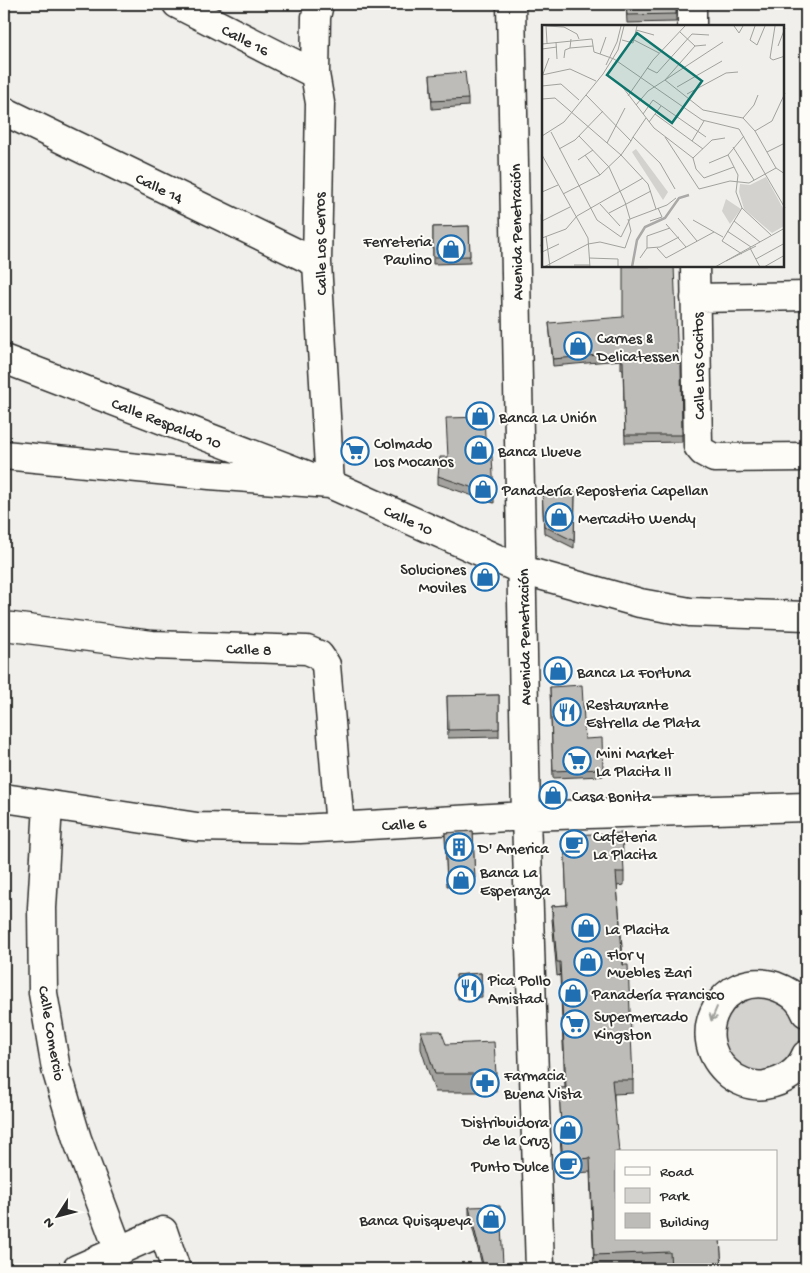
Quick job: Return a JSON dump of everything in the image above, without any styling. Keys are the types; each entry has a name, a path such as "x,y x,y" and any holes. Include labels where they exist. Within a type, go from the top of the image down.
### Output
{"street":[{"name":"Calle 16","path":"177,4 315,74"},
{"name":"Calle Los Cerros","path":"319,4 316,16 315,74 320,104 317,262 330,484"},
{"name":"Avenida Penetración","path":"511,4 526,816 540,1269"},
{"path":"692,4 692,25"},
{"name":"Calle 14","path":"4,111 317,262"},
{"name":"Calle Los Cocitos","path":"695,268 698,446 703,452 714,458 806,457"},
{"path":"695,298 806,296"},
{"name":"Calle Respaldo 10","path":"4,359 330,484"},
{"name":"Calle 10","path":"4,455 210,475 330,484 522,570 640,603 690,612 806,616"},
{"name":"Calle 8","path":"4,626 152,645 308,650 319,655 326,665 340,826"},
{"name":"Calle 6","path":"4,798 197,827 300,829 526,816 806,807"},
{"name":"Calle Comercio","path":"48,805 42,908 43,992 59,1078 77,1139 118,1251"},
{"path":"803,1003 784,989 767,983 750,984 734,989 721,1000 712,1015 709,1032 711,1049 719,1064 731,1076 746,1083 762,1085 779,1082 793,1074 804,1061 806,1055"},
{"path":"77,1269 163,1231 176,1269"}],"green space":[{"path":"751,989 800,1012 804,1028 804,1045 797,1058 761,1078 723,1058 718,1016"}],"building":[{"path":"626,4 676,4 676,14 627,15"},
{"path":"465,72 468,99 432,101 430,75"},
{"name":"Ferreteria Paulino","path":"469,226 470,256 433,257 433,227"},
{"path":"623,268 674,268 678,364 681,364 682,435 625,435 623,361 621,361 621,353 553,359 549,323 623,317"},
{"path":"484,417 486,456 492,456 494,495 438,476 440,457 448,457 446,418"},
{"name":"Mercadito Wendy","path":"542,490 575,493 574,541 544,526"},
{"path":"582,685 585,739 602,738 603,769 553,771 550,687"},
{"path":"499,695 499,729 448,730 447,696"},
{"path":"473,831 475,882 447,883 445,833"},
{"path":"622,833 624,872 616,872 623,965 628,965 633,1080 612,1080 619,1150 615,1150 615,1240 720,1240 722,1269 671,1269 670,1252 594,1255 590,1158 563,1161 560,1125 559,1088 566,1088 560,962 557,962 552,906 567,905 564,835"},
{"name":"Pica Pollo Amistad","path":"481,973 482,993 458,995 456,975"},
{"path":"421,1031 441,1031 446,1044 494,1042 496,1074 435,1074"},
{"path":"500,1206 503,1264 505,1263 505,1269 484,1269 469,1207"}],"place":[{"name":"Ferreteria Paulino","path":"451,249"},
{"name":"Carnes & Delicatessen","path":"578,346"},
{"name":"Banca La Unión","path":"480,416"},
{"name":"Banca Llueve","path":"479,450"},
{"name":"Colmado Los Mocanos","path":"355,451"},
{"name":"Panadería Reposteria Capellan","path":"483,489"},
{"name":"Mercadito Wendy","path":"559,517"},
{"name":"Soluciones Moviles","path":"485,577"},
{"name":"Banca La Fortuna","path":"558,671"},
{"name":"Restaurante Estrella de Plata","path":"567,712"},
{"name":"Mini Market La Placita II","path":"577,761"},
{"name":"Casa Bonita","path":"553,795"},
{"name":"Cafeteria La Placita","path":"574,844"},
{"name":"D' America","path":"459,847"},
{"name":"Banca La Esperanza","path":"461,880"},
{"name":"La Placita","path":"586,928"},
{"name":"Flor y Muebles Zari","path":"588,962"},
{"name":"Pica Pollo Amistad","path":"469,988"},
{"name":"Panadería Francisco","path":"573,993"},
{"name":"Supermercado Kingston","path":"575,1024"},
{"name":"Farmacia Buena Vista","path":"485,1083"},
{"name":"Distribuidora de la Cruz","path":"568,1130"},
{"name":"Punto Dulce","path":"568,1165"},
{"name":"Banca Quisqueya","path":"491,1219"}]}
